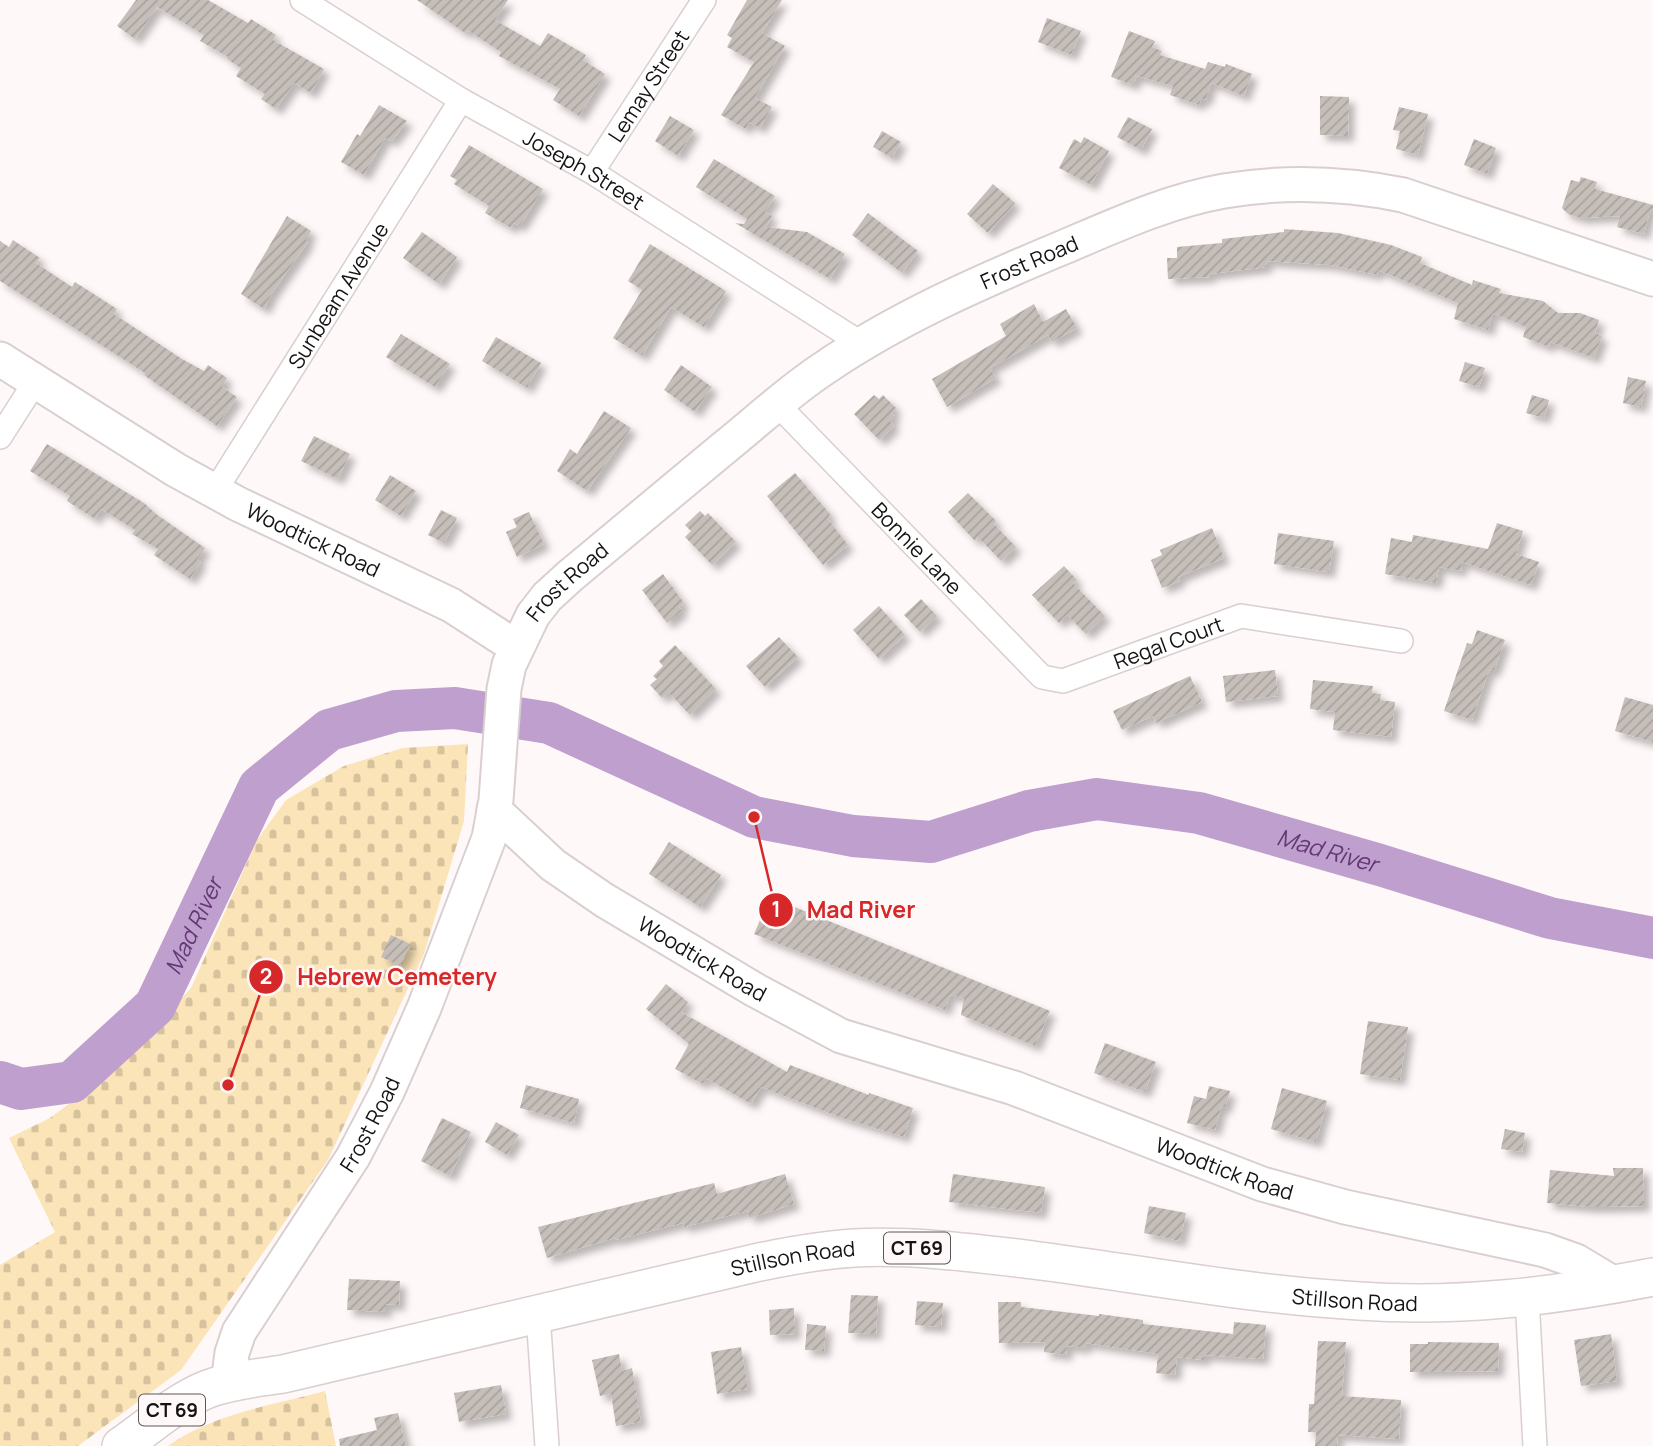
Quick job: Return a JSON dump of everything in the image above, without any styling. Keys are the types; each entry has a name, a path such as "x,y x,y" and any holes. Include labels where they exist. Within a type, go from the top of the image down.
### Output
{"main road":[{"name":"Frost Road","path":"516,647 533,615 555,590 820,371 862,344 954,296 1118,224 1197,197 1258,187 1323,185 1403,195 1653,279"},
{"name":"Woodtick Road","path":"0,359 138,447 215,491 450,605 516,647"},
{"path":"494,810 504,689 516,647"},
{"name":"Woodtick Road","path":"494,810 553,865 604,901 755,990 841,1036 1014,1088 1262,1184 1345,1207 1545,1250 1576,1261 1616,1284"},
{"name":"Frost Road","path":"228,1383 232,1353 239,1332 340,1180 400,1064 480,865 494,810"},
{"name":"Stillson Road","path":"121,1446 186,1401 228,1383 283,1374 781,1257 829,1250 878,1247 964,1252 1358,1301 1439,1303 1528,1297 1616,1284"},
{"name":"CT 69","path":"1616,1284 1653,1277"}],"street":[{"name":"Joseph Street","path":"302,0 461,100 592,172 862,344"},
{"name":"Lemay Street","path":"592,172 704,0"},
{"name":"Sunbeam Avenue","path":"215,491 461,100"},
{"path":"0,437 35,382"},
{"name":"Bonnie Lane","path":"777,404 1042,677 1063,681"},
{"name":"Regal Court","path":"1063,681 1241,616 1401,641"},
{"path":"1528,1297 1535,1446"},
{"path":"538,1314 547,1446"}],"green space":[{"path":"468,744 464,821 424,954 328,1160 181,1370 78,1446 0,1446 0,1265 55,1232 9,1138 50,1118 109,1074 191,988 257,840 286,800 344,766 403,748"},
{"path":"325,1391 336,1446 168,1446 223,1418"}],"building":[{"path":"136,0 208,0 248,23 251,19 276,35 273,40 324,69 311,93 294,83 276,109 261,99 265,94 236,76 241,68 200,41 204,35 157,7 135,39 117,26"},
{"path":"417,0 508,0 495,20 540,46 548,33 586,55 583,60 605,74 579,116 553,100 560,89 499,56 501,52 467,30 465,33"},
{"path":"747,0 782,0 762,33 785,46 755,98 772,107 760,128 749,122 746,129 721,115 754,62 727,47 732,38 727,35"},
{"path":"1047,18 1081,31 1071,55 1038,42"},
{"path":"1129,31 1155,41 1152,47 1162,51 1160,55 1205,69 1208,62 1225,67 1226,64 1252,74 1244,96 1211,83 1206,100 1201,99 1199,105 1170,95 1173,86 1137,76 1133,85 1111,77"},
{"path":"1320,96 1349,97 1348,136 1320,135"},
{"path":"379,105 407,121 392,141 385,138 364,175 341,162 357,134 360,136"},
{"path":"1399,107 1428,114 1418,155 1396,149 1400,131 1393,130"},
{"path":"670,116 694,130 678,156 655,141"},
{"path":"1128,117 1152,129 1141,150 1117,137"},
{"path":"882,131 901,142 892,158 873,147"},
{"path":"1084,137 1109,151 1091,185 1059,168 1074,139 1081,143"},
{"path":"1474,139 1496,148 1487,174 1464,165"},
{"path":"469,145 543,189 520,226 514,223 511,228 485,213 489,206 454,184 457,180 450,176"},
{"path":"714,159 775,196 765,212 772,216 766,227 807,232 845,254 830,279 735,223 744,224 747,219 696,187"},
{"path":"1581,177 1597,182 1595,189 1653,205 1653,214 1649,214 1644,234 1617,227 1620,216 1581,218 1568,214 1562,208 1571,180 1579,182"},
{"path":"993,184 1015,203 988,233 967,214"},
{"path":"868,213 918,251 902,273 852,235"},
{"path":"287,216 311,231 306,240 308,242 264,309 241,294"},
{"path":"1284,229 1338,233 1391,245 1422,257 1420,263 1472,285 1473,280 1501,289 1499,293 1543,301 1558,313 1580,313 1599,320 1595,333 1602,336 1594,358 1550,342 1549,347 1523,337 1526,327 1493,313 1488,330 1454,319 1458,303 1378,270 1377,275 1331,265 1266,261 1267,267 1209,274 1210,277 1168,279 1167,258 1177,258 1177,247 1222,243 1222,239 1284,232"},
{"path":"422,232 457,257 439,284 403,258"},
{"path":"13,240 40,258 36,263 72,287 75,282 117,309 114,314 182,359 204,371 208,365 227,378 222,387 237,397 217,426 144,375 145,373 0,281 0,241 9,247"},
{"path":"650,244 726,291 704,327 671,307 642,356 613,338 642,290 628,281"},
{"path":"1034,304 1043,322 1066,309 1077,328 1052,342 1048,335 990,368 996,378 947,407 932,379 1006,336 1000,324"},
{"path":"401,334 450,364 435,387 386,357"},
{"path":"496,337 541,363 527,388 482,361"},
{"path":"1465,362 1485,368 1479,387 1459,381"},
{"path":"681,365 712,387 695,412 664,390"},
{"path":"1628,377 1646,381 1641,407 1623,403"},
{"path":"874,395 879,399 883,395 896,408 891,413 895,416 890,421 894,426 879,440 854,414"},
{"path":"1532,395 1549,400 1544,418 1526,413"},
{"path":"604,411 631,428 587,491 557,471 570,449 577,454"},
{"path":"314,436 350,454 338,479 301,461"},
{"path":"47,444 144,503 205,548 197,560 201,562 190,579 154,555 158,549 132,534 135,530 101,509 95,519 67,501 70,496 30,471"},
{"path":"795,473 830,514 828,519 848,545 823,565 767,496"},
{"path":"390,475 416,491 401,516 375,500"},
{"path":"968,493 996,521 994,524 1016,547 1001,561 978,537 975,541 948,512"},
{"path":"441,510 457,518 444,543 428,535"},
{"path":"700,511 705,516 708,513 736,542 712,565 685,537 691,531 685,525"},
{"path":"529,512 544,544 517,557 506,532 517,527 513,519"},
{"path":"1497,523 1523,531 1516,554 1539,562 1531,585 1462,562 1461,571 1439,567 1436,583 1385,574 1391,538 1412,542 1413,535 1488,549"},
{"path":"1212,528 1224,558 1178,577 1180,581 1162,588 1151,560 1162,555 1160,550"},
{"path":"1278,533 1334,541 1329,572 1274,564"},
{"path":"1064,566 1077,580 1073,583 1105,616 1086,634 1067,615 1059,623 1032,595"},
{"path":"663,574 684,603 679,607 682,611 667,623 642,590"},
{"path":"921,599 937,616 920,632 904,615"},
{"path":"879,606 905,635 879,659 853,630"},
{"path":"1477,630 1505,640 1494,671 1489,670 1472,720 1444,711 1467,643 1472,644"},
{"path":"779,637 798,657 765,687 746,666"},
{"path":"675,645 716,689 690,715 668,692 662,698 650,685 657,679 653,676 663,666 659,661"},
{"path":"1275,670 1278,696 1226,702 1223,676"},
{"path":"1190,676 1202,702 1156,723 1153,716 1122,730 1113,711"},
{"path":"1313,680 1373,686 1372,693 1381,694 1380,700 1395,702 1391,737 1333,730 1335,712 1310,709"},
{"path":"1625,697 1653,705 1653,742 1615,731"},
{"path":"669,842 721,875 700,907 649,874"},
{"path":"770,897 1050,1011 1035,1046 961,1015 964,998 950,995 945,1010 754,934"},
{"path":"391,935 410,944 400,966 381,957"},
{"path":"666,984 688,1002 681,1012 787,1072 790,1065 869,1095 913,1108 904,1137 842,1118 761,1087 751,1104 706,1078 703,1084 675,1069 689,1044 646,1009"},
{"path":"1368,1021 1408,1027 1400,1080 1360,1074"},
{"path":"1105,1043 1156,1062 1145,1092 1094,1073"},
{"path":"526,1085 579,1099 574,1123 520,1108"},
{"path":"1209,1086 1230,1091 1225,1108 1221,1107 1215,1130 1187,1123 1194,1096 1206,1099"},
{"path":"1282,1088 1327,1101 1316,1142 1271,1129"},
{"path":"442,1118 471,1132 450,1176 421,1161"},
{"path":"496,1122 519,1135 507,1155 485,1142"},
{"path":"1505,1129 1525,1133 1522,1152 1501,1149"},
{"path":"1613,1168 1643,1168 1644,1206 1591,1207 1547,1203 1550,1170 1614,1176"},
{"path":"785,1174 794,1204 749,1218 748,1211 684,1227 683,1223 615,1238 547,1258 538,1227 714,1183 717,1194"},
{"path":"953,1174 1045,1187 1041,1213 949,1202"},
{"path":"1149,1206 1186,1213 1180,1241 1144,1233"},
{"path":"349,1279 400,1281 399,1305 386,1304 386,1312 347,1310"},
{"path":"851,1295 878,1296 876,1334 848,1333"},
{"path":"917,1301 943,1303 941,1327 915,1325"},
{"path":"998,1302 1021,1302 1021,1307 1099,1314 1143,1320 1143,1324 1233,1334 1234,1322 1266,1325 1263,1359 1204,1355 1204,1360 1177,1357 1175,1375 1156,1373 1158,1354 1086,1343 1085,1348 1067,1346 1066,1355 1044,1352 1045,1342 999,1343"},
{"path":"794,1308 795,1334 770,1335 769,1310"},
{"path":"807,1324 826,1326 824,1351 805,1350"},
{"path":"1611,1334 1617,1381 1581,1386 1574,1340"},
{"path":"1318,1341 1346,1342 1342,1396 1401,1400 1399,1439 1338,1435 1337,1446 1315,1446 1316,1432 1308,1432 1309,1404 1314,1404"},
{"path":"1499,1343 1498,1371 1410,1372 1410,1344"},
{"path":"741,1347 748,1389 717,1394 711,1352"},
{"path":"619,1354 622,1371 632,1368 641,1422 616,1426 611,1394 600,1396 592,1360"},
{"path":"501,1385 506,1414 459,1422 454,1393"},
{"path":"398,1413 406,1446 340,1446 339,1439 377,1430 374,1418"}],"waterway":[{"name":"Mad River","path":"0,1082 21,1089 72,1082 155,1006 259,787 329,730 396,711 455,708 549,723 754,817 853,836 931,842 1029,811 1097,799 1199,813 1550,918 1653,938"}],"place":[{"name":"Mad River","path":"754,817"},
{"name":"Hebrew Cemetery","path":"228,1085"}]}
